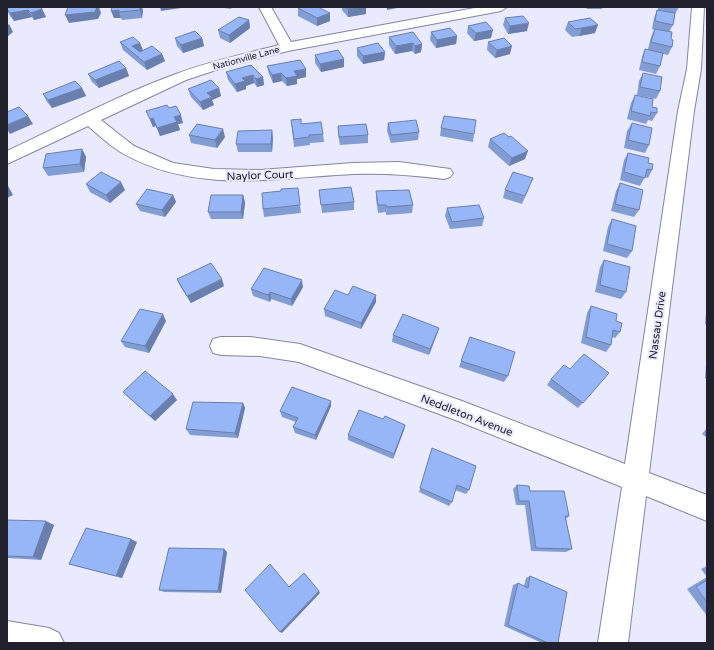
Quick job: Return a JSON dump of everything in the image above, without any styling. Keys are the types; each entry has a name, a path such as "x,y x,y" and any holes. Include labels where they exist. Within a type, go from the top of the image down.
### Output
{"street":[{"path":"265,7 287,47"},
{"name":"Nationville Lane","path":"7,158 181,77 245,57 287,47 501,7"},
{"name":"Nassau Drive","path":"613,643 686,111 694,69 698,7"},
{"name":"Naylor Court","path":"90,119 102,132 118,144 137,155 178,169 222,177 253,177 396,166 444,173"},
{"name":"Neddleton Avenue","path":"221,346 250,345 278,348 300,353 462,412 707,508"},
{"path":"7,636 49,643"}],"building":[{"path":"7,7 41,7 42,9 31,13 28,10 10,13"},
{"path":"68,7 97,7 95,12 65,15"},
{"path":"112,7 140,7 140,10 119,12 119,10 111,11"},
{"path":"318,7 330,13 317,18 298,8"},
{"path":"346,7 362,7 348,9"},
{"path":"657,10 675,13 673,25 655,21"},
{"path":"523,16 529,23 510,26 505,18"},
{"path":"239,17 249,20 229,35 218,30"},
{"path":"590,18 598,25 575,29 568,22"},
{"path":"486,22 493,30 476,33 468,26"},
{"path":"450,28 457,36 437,40 431,32"},
{"path":"655,29 672,32 672,47 651,42"},
{"path":"195,31 202,38 181,45 175,38"},
{"path":"413,32 422,44 415,46 413,43 396,46 389,37"},
{"path":"133,37 140,43 132,46 140,52 152,46 162,54 144,62 120,42"},
{"path":"504,38 512,46 497,50 488,42"},
{"path":"378,43 385,52 363,56 357,48"},
{"path":"645,49 663,53 660,66 642,62"},
{"path":"338,50 344,59 320,64 315,55"},
{"path":"300,60 306,69 294,71 297,76 286,78 281,73 272,75 267,66"},
{"path":"119,61 126,68 95,80 88,74"},
{"path":"251,65 263,77 256,79 253,75 242,78 245,81 235,84 226,72"},
{"path":"643,73 662,77 660,91 640,87"},
{"path":"211,80 219,88 207,93 212,97 200,102 188,89"},
{"path":"75,81 82,88 48,100 43,94"},
{"path":"635,95 653,99 652,107 657,108 657,113 651,112 650,116 631,111"},
{"path":"167,105 169,108 176,106 181,115 174,117 177,122 157,128 153,118 150,119 146,111"},
{"path":"19,107 28,116 7,125 7,112"},
{"path":"444,116 476,120 474,134 441,128"},
{"path":"301,119 301,124 321,122 323,134 309,135 309,137 294,139 291,120"},
{"path":"416,120 419,132 391,135 388,123"},
{"path":"632,123 652,128 649,145 628,140"},
{"path":"197,124 223,129 215,140 189,135"},
{"path":"366,124 368,135 339,137 338,126"},
{"path":"272,130 271,144 236,144 238,131"},
{"path":"504,133 509,137 511,136 528,151 512,158 490,139"},
{"path":"82,149 80,164 43,168 46,154"},
{"path":"628,153 649,158 648,163 653,164 652,170 647,169 645,178 624,172"},
{"path":"101,172 121,182 106,195 86,184"},
{"path":"513,172 533,178 525,196 505,190"},
{"path":"620,183 643,190 639,210 615,204"},
{"path":"351,187 354,202 321,205 319,190"},
{"path":"298,188 300,205 263,209 262,193 281,191 281,189"},
{"path":"147,189 173,195 162,210 136,204"},
{"path":"409,190 413,205 387,207 386,205 378,205 376,191"},
{"path":"211,195 243,195 241,212 208,212"},
{"path":"479,205 484,218 452,222 447,208"},
{"path":"612,219 636,226 632,251 607,244"},
{"path":"604,260 630,267 626,292 600,285"},
{"path":"211,263 222,279 187,296 177,279"},
{"path":"264,268 302,280 291,299 270,292 268,295 251,289"},
{"path":"353,286 376,295 361,323 324,309 335,290 348,295"},
{"path":"591,306 617,314 616,321 622,323 620,332 613,330 611,345 586,337"},
{"path":"140,309 163,314 145,346 121,341"},
{"path":"403,314 439,328 430,349 393,335"},
{"path":"470,337 515,352 508,376 461,361"},
{"path":"584,354 609,373 583,403 551,379 564,365 570,369"},
{"path":"145,371 173,394 150,416 123,392"},
{"path":"292,387 331,401 315,435 293,427 298,418 280,411"},
{"path":"193,402 243,403 235,433 186,429"},
{"path":"359,410 383,419 385,416 405,425 394,454 348,435"},
{"path":"432,448 476,466 469,490 457,485 452,502 420,488"},
{"path":"517,485 529,486 530,491 564,491 569,516 565,516 572,549 536,548 529,501 519,501"},
{"path":"7,520 46,521 33,557 7,556"},
{"path":"86,528 131,539 116,576 69,564"},
{"path":"169,548 224,549 218,591 159,590"},
{"path":"270,564 289,587 304,573 319,591 280,632 245,590"},
{"path":"530,576 567,592 558,643 548,643 508,625 518,583 528,588"},
{"path":"707,580 707,602 696,587"}]}
